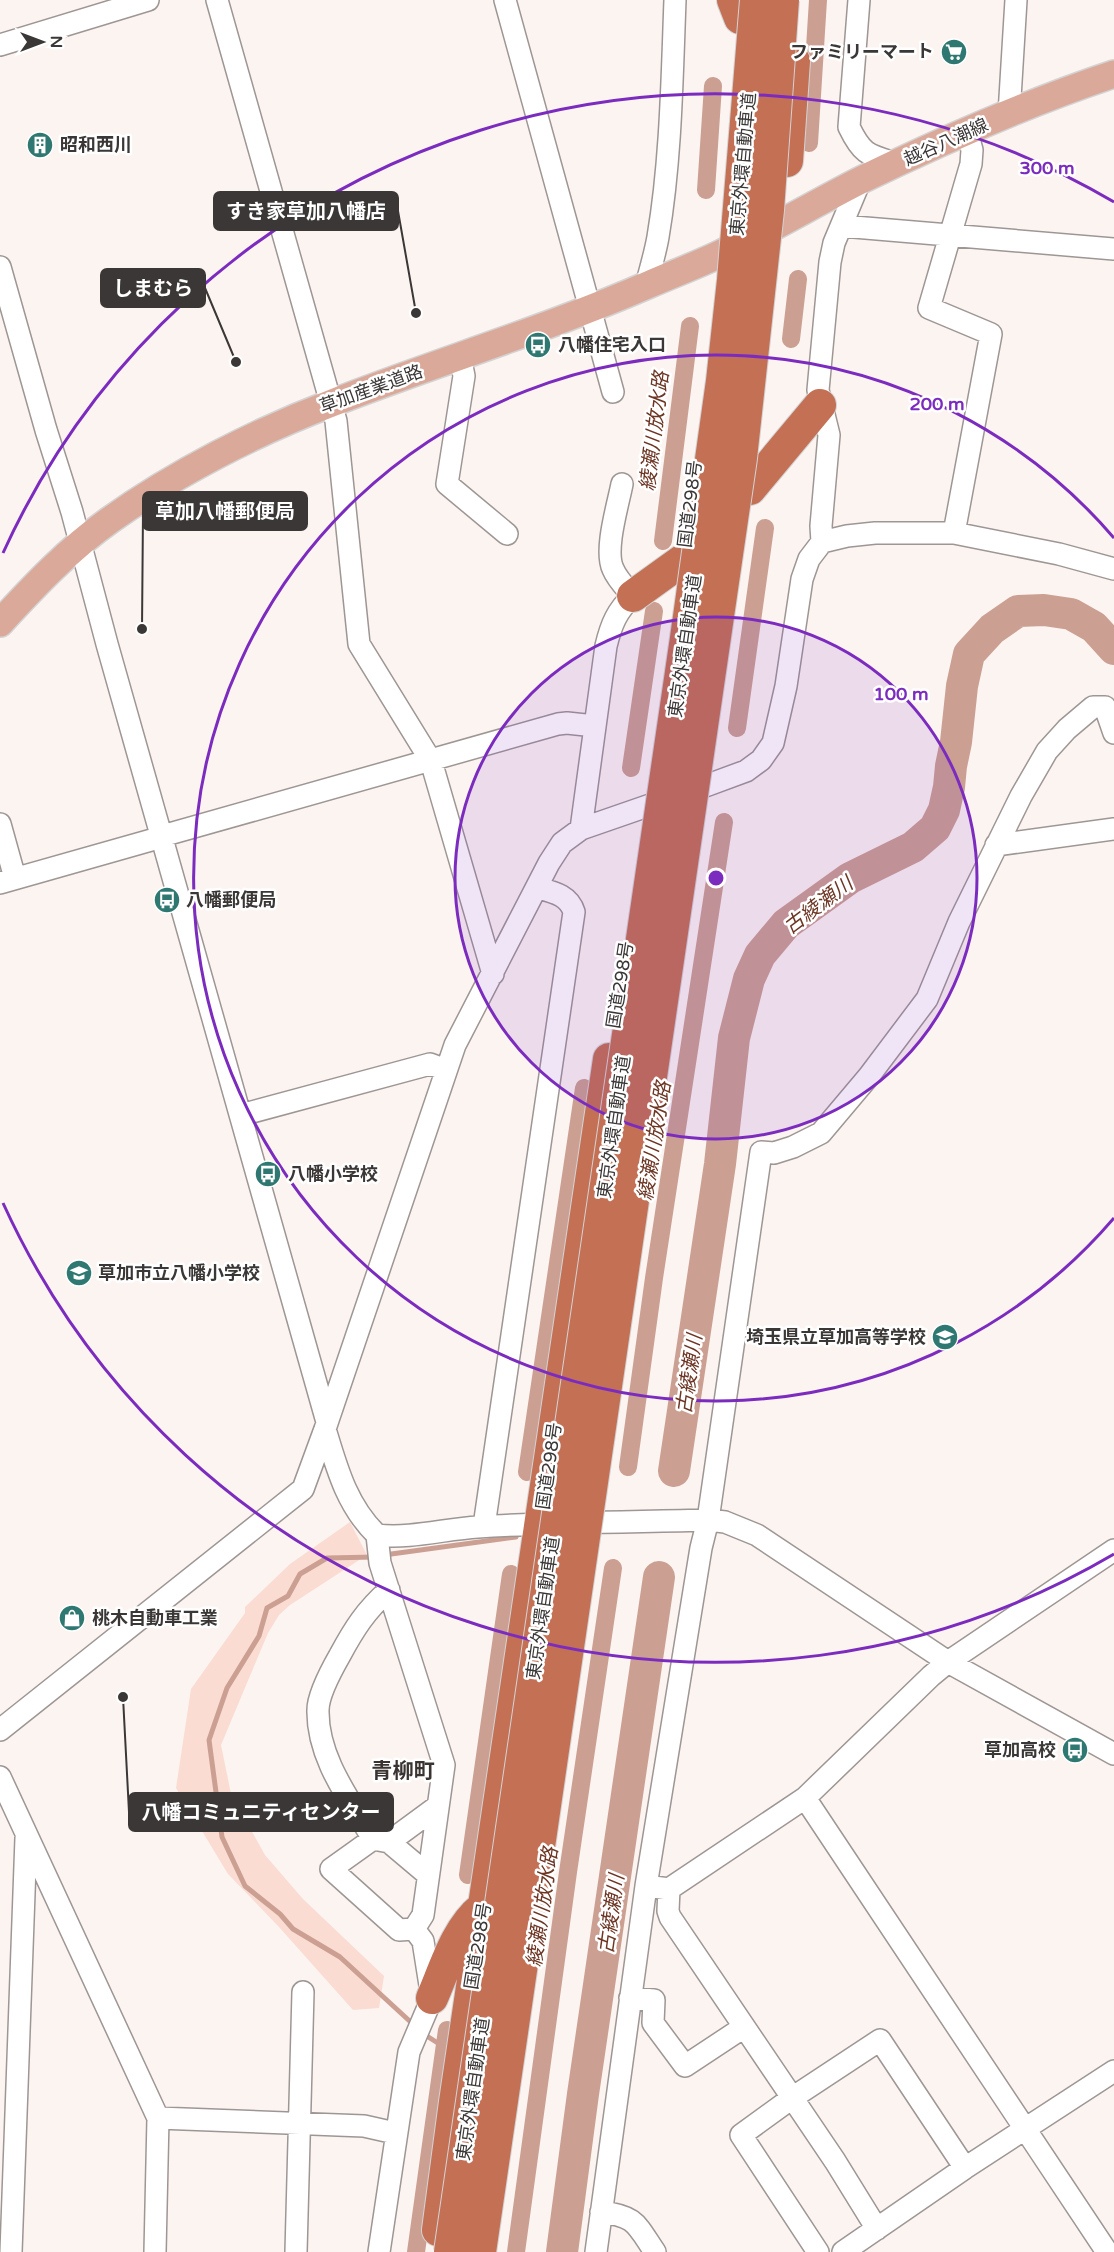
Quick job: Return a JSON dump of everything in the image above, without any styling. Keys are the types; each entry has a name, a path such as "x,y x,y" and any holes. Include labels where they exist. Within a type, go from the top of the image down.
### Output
{"highway":[{"name":"東京外環自動車道","path":"480,2252 741,458 767,221 783,0"},
{"path":"493,2252 750,489 782,222 798,0"},
{"name":"東京外環自動車道","path":"450,2252 722,381 743,165 742,5"},
{"name":"国道298号","path":"435,2252 455,2102 683,560 721,254 742,5"},
{"path":"750,489 820,405"},
{"path":"633,596 683,560"},
{"path":"432,1998 460,1934 484,1906"}],"main road":[{"name":"越谷八潮線","path":"782,222 860,181 967,132 1114,74"},
{"name":"草加産業道路","path":"0,624 55,565 109,521 177,478 281,424 331,403 589,309 721,254 782,222"}],"street":[{"path":"0,45 148,0"},
{"path":"216,0 336,421 359,645 431,761 493,974"},
{"path":"505,0 613,392"},
{"path":"646,286 662,210 675,0"},
{"path":"859,0 849,128 859,147 870,156 898,164"},
{"path":"1009,114 1016,0"},
{"path":"954,533 991,334 928,308 951,236 970,164 972,150 967,132"},
{"path":"822,542 821,526 829,435 818,390 830,262 834,243 860,181"},
{"path":"842,226 1114,249"},
{"path":"0,267 81,543 107,644 241,1115 341,1481 356,1511 377,1535 380,1563 444,1765 423,1915 414,1929"},
{"path":"460,356 464,376 447,484 507,534"},
{"path":"580,829 610,626 621,606 633,596 616,576 610,561 610,548 622,484"},
{"path":"0,1730 303,1489 455,1045 549,863 562,843 580,829 746,771 761,760 773,743 786,686 802,579 809,559 822,542 875,533 954,533 1059,554 1114,569"},
{"path":"596,2252 646,1886 701,1548 708,1520 761,1152 774,1153 793,1147 821,1133 869,1076 927,999 959,922 996,845 1047,751 1066,729 1094,707 1105,707 1114,733"},
{"path":"0,824 8,881 558,724 595,726"},
{"path":"996,845 1114,829"},
{"path":"484,1526 574,912 571,904 559,894 538,888"},
{"path":"241,1115 430,1064 446,1070"},
{"path":"377,1535 399,1536 484,1526 600,1522 708,1520 742,1528 757,1535 948,1662 1114,1754"},
{"path":"646,1886 669,1889 805,1798 948,1662 1114,1550"},
{"path":"389,1590 370,1606 351,1633 330,1673 318,1708 320,1736 336,1778 381,1840 428,1874"},
{"path":"0,1777 158,2118 155,2252"},
{"path":"805,1798 1107,2252"},
{"path":"414,1929 399,1930 332,1869 438,1806"},
{"path":"11,2252 26,1834"},
{"path":"669,1889 670,1917 792,2097 877,2229"},
{"path":"379,2252 395,2133 409,2052 432,1998 423,1941 414,1929"},
{"path":"296,2252 303,1992"},
{"path":"630,1998 654,2001 653,2023 685,2066 744,2027"},
{"path":"818,2252 741,2135 792,2097 880,2040 965,2168"},
{"path":"843,2252 965,2168 1114,2071"},
{"path":"158,2118 364,2126 395,2133"},
{"path":"601,2212 623,2214 638,2226 655,2252"}],"shaded area":[{"path":"350,1522 367,1555 290,1605 279,1615 268,1633 221,1745 231,1794 265,1855 303,1899 384,1976 379,2008 353,2010 228,1874 176,1788 191,1689 245,1613 245,1607 290,1564"}],"waterway":[{"name":"綾瀬川放水路","path":"809,143 818,0"},
{"name":"綾瀬川放水路","path":"706,190 713,86"},
{"name":"綾瀬川放水路","path":"791,339 798,279"},
{"name":"綾瀬川放水路","path":"663,541 690,326"},
{"name":"綾瀬川放水路","path":"737,728 765,528"},
{"name":"古綾瀬川","path":"674,1471 720,1164 734,1038 749,979 760,955 786,924 850,878 913,847 935,828 944,810 949,787 962,686 969,654 992,629 1018,611 1044,610 1071,614 1094,627 1114,649"},
{"name":"綾瀬川放水路","path":"631,768 654,611"},
{"name":"綾瀬川放水路","path":"628,1467 654,1278 724,822"},
{"name":"綾瀬川放水路","path":"527,1472 584,1088"},
{"path":"384,1555 516,1537"},
{"path":"375,1557 327,1558 300,1574 288,1596 267,1608 259,1636 227,1688 209,1740 222,1837 245,1886 280,1914 293,1929 340,1957 415,2026"},
{"name":"綾瀬川放水路","path":"516,2252 568,1872 613,1568"},
{"name":"綾瀬川放水路","path":"468,1875 511,1574"},
{"name":"古綾瀬川","path":"562,2252 659,1577"},
{"name":"綾瀬川放水路","path":"416,2252 447,2030"},
{"path":"422,2033 444,2047"}],"place":[{"name":"ファミリーマート","path":"954,52"},
{"name":"昭和西川","path":"40,145"},
{"name":"すき家草加八幡店","path":"416,313"},
{"name":"八幡住宅入口","path":"538,345"},
{"name":"しまむら","path":"236,362"},
{"name":"草加八幡郵便局","path":"142,629"},
{"name":"八幡郵便局","path":"167,900"},
{"name":"八幡小学校","path":"268,1174"},
{"name":"草加市立八幡小学校","path":"79,1273"},
{"name":"埼玉県立草加高等学校","path":"945,1337"},
{"name":"桃木自動車工業","path":"72,1618"},
{"name":"八幡コミュニティセンター","path":"123,1697"},
{"name":"草加高校","path":"1075,1750"}],"district":[{"name":"青柳町","path":"403,1771"}]}
